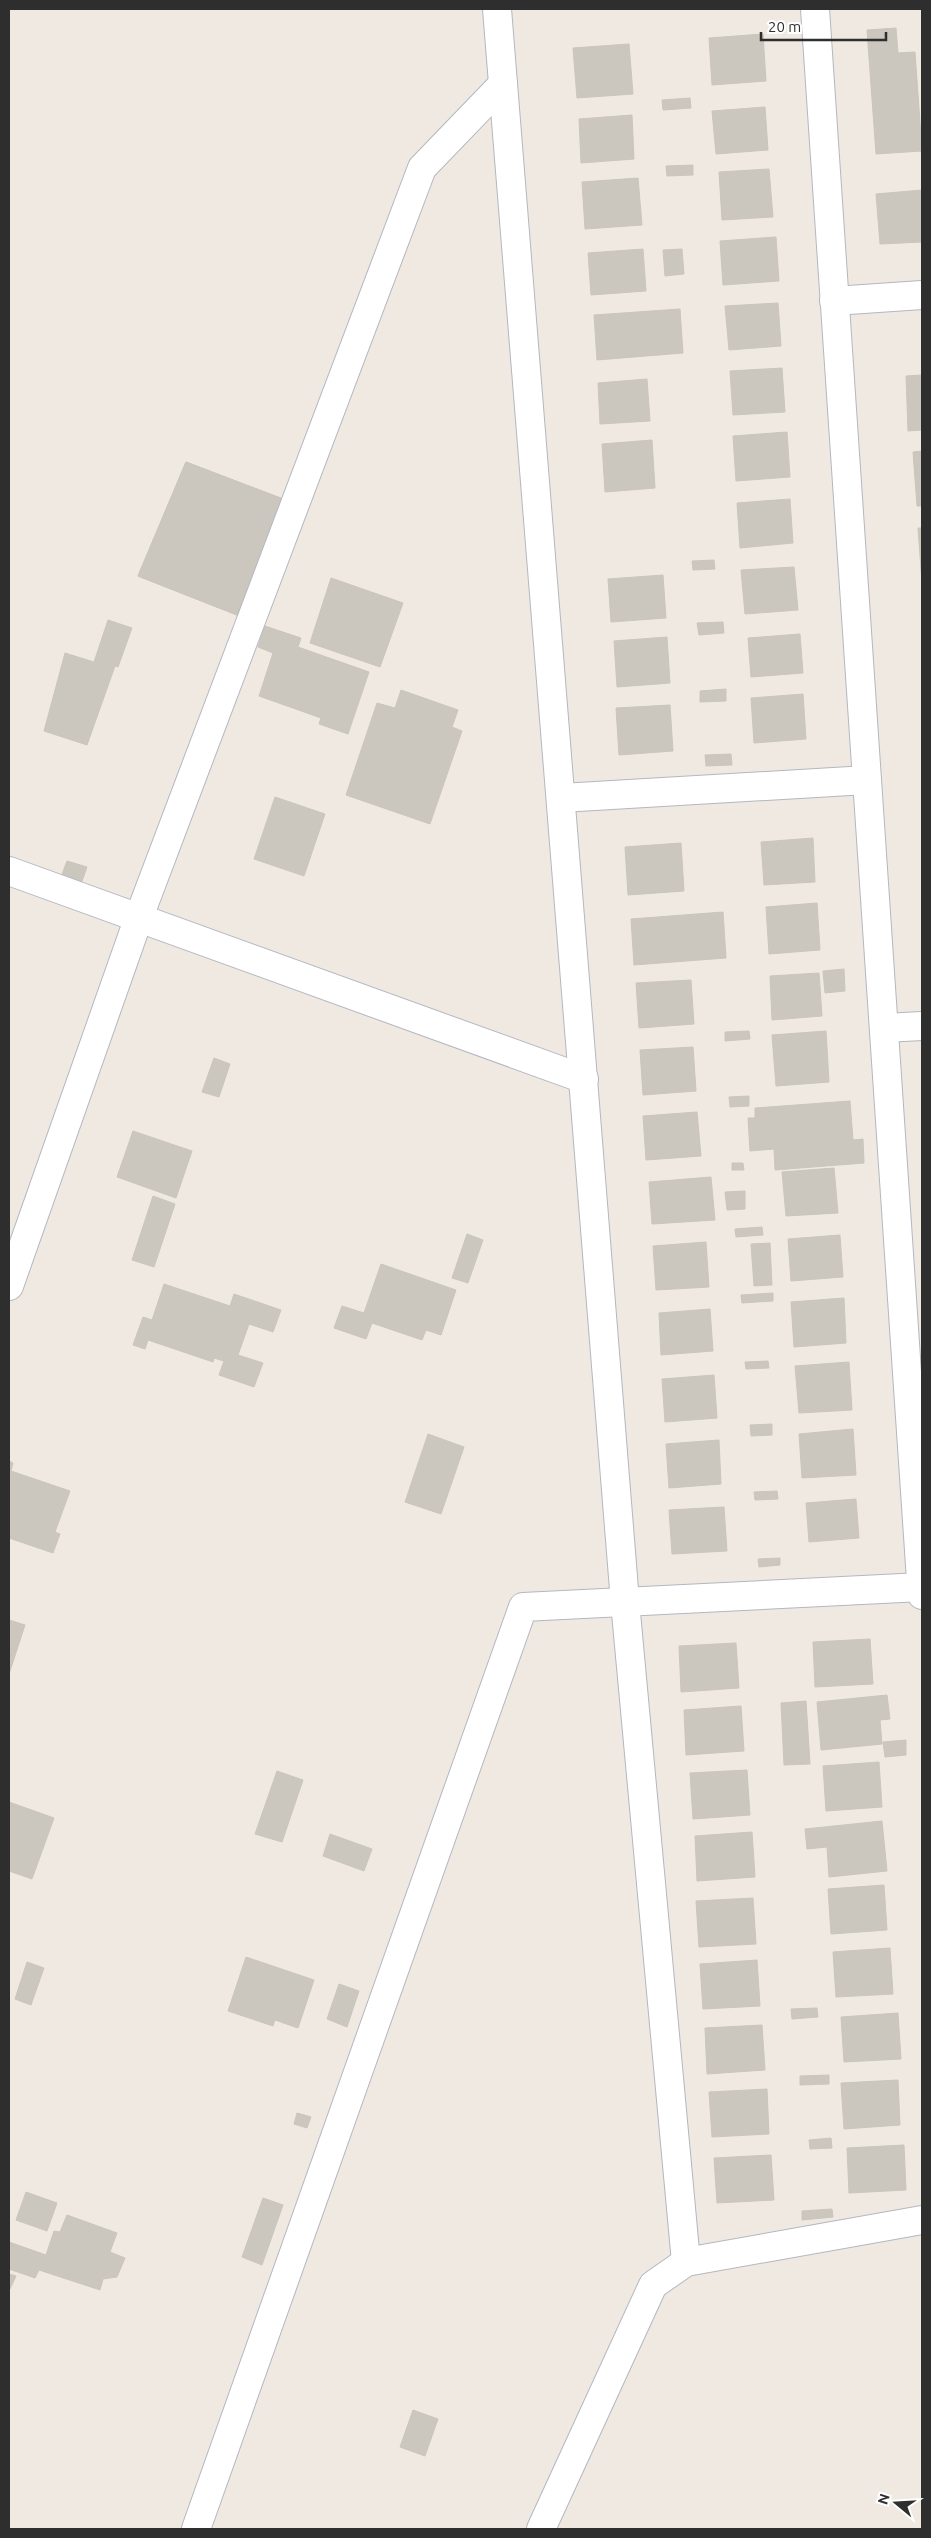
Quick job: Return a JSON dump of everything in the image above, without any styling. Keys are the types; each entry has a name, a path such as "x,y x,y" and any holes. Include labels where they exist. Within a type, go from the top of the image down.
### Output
{"street":[{"path":"497,9 626,1602 686,2262"},
{"path":"815,9 922,1595"},
{"path":"9,1286 139,918 422,168 503,84"},
{"path":"834,301 922,294"},
{"path":"561,798 867,780"},
{"path":"9,871 584,1078"},
{"path":"884,1028 922,1026"},
{"path":"196,2529 522,1607 922,1587"},
{"path":"541,2529 653,2285 686,2262 922,2220"}],"building":[{"path":"896,28 898,53 915,52 922,151 876,154 867,30"},
{"path":"763,34 766,81 712,85 709,38"},
{"path":"629,44 633,94 577,98 573,48"},
{"path":"690,98 691,108 663,110 662,100"},
{"path":"765,107 768,150 716,154 712,111"},
{"path":"632,115 634,159 581,163 579,119"},
{"path":"693,165 693,175 667,176 666,166"},
{"path":"769,169 773,217 722,220 719,172"},
{"path":"638,178 642,225 585,229 582,182"},
{"path":"922,190 922,242 880,244 876,194"},
{"path":"776,237 779,281 723,285 720,241"},
{"path":"643,249 646,291 591,295 588,253"},
{"path":"682,249 684,274 665,276 663,250"},
{"path":"778,303 781,346 729,350 725,306"},
{"path":"680,309 683,353 597,360 594,315"},
{"path":"782,368 785,412 733,415 730,371"},
{"path":"922,375 922,430 908,431 906,376"},
{"path":"647,379 650,421 600,424 598,383"},
{"path":"787,432 790,477 736,481 733,436"},
{"path":"652,440 655,488 605,492 602,444"},
{"path":"922,451 922,506 917,506 913,452"},
{"path":"186,462 283,499 237,615 138,576","holes":["211,510 224,515 209,556 197,552"]},
{"path":"186,462 283,499 237,615 138,576"},
{"path":"790,499 793,543 740,548 737,503"},
{"path":"918,528 922,528 922,583"},
{"path":"714,560 715,569 693,570 692,561"},
{"path":"794,567 798,610 745,614 741,570"},
{"path":"663,575 666,618 611,622 608,579"},
{"path":"331,578 403,603 380,667 310,643"},
{"path":"108,620 132,628 118,667 115,666 87,745 44,731 65,653 94,662"},
{"path":"723,622 724,633 699,635 697,623"},
{"path":"265,626 301,638 298,647 369,672 348,734 319,724 321,718 259,696 273,653 258,647"},
{"path":"800,634 803,673 751,677 748,638"},
{"path":"667,637 670,683 617,687 614,641"},
{"path":"726,689 726,701 700,702 700,691"},
{"path":"401,690 458,710 452,727 462,731 430,824 346,795 377,703 395,708"},
{"path":"803,694 806,739 754,743 751,698"},
{"path":"670,705 673,751 619,755 616,708"},
{"path":"731,754 732,765 706,766 705,755"},
{"path":"275,797 325,814 304,876 254,859"},
{"path":"813,838 815,882 764,885 761,842"},
{"path":"681,843 684,891 628,895 625,847"},
{"path":"67,861 87,867 81,884 61,877"},
{"path":"817,903 820,950 769,954 766,907"},
{"path":"723,912 726,958 634,965 631,919"},
{"path":"844,969 845,991 825,993 823,971"},
{"path":"819,973 822,1016 772,1020 770,976"},
{"path":"691,980 694,1024 639,1028 636,983"},
{"path":"749,1031 750,1039 725,1041 725,1032"},
{"path":"826,1031 829,1082 776,1086 772,1035"},
{"path":"693,1047 696,1091 643,1095 640,1050"},
{"path":"214,1058 230,1064 219,1097 202,1092"},
{"path":"749,1096 749,1106 730,1107 729,1097"},
{"path":"850,1101 853,1140 863,1139 864,1163 775,1170 774,1149 750,1151 748,1118 755,1118 755,1108"},
{"path":"697,1112 701,1156 646,1160 643,1116"},
{"path":"133,1131 192,1151 176,1198 117,1177"},
{"path":"732,1163 743,1163 744,1170 732,1170"},
{"path":"834,1168 838,1213 786,1216 782,1172"},
{"path":"711,1177 715,1220 652,1224 649,1182"},
{"path":"745,1191 745,1209 727,1210 725,1192"},
{"path":"153,1196 175,1204 154,1267 132,1260"},
{"path":"762,1227 763,1235 736,1237 735,1229"},
{"path":"467,1234 483,1240 468,1283 452,1278"},
{"path":"840,1235 843,1277 791,1281 788,1239"},
{"path":"706,1242 709,1287 656,1290 653,1246"},
{"path":"770,1243 772,1285 754,1286 751,1244"},
{"path":"381,1264 456,1290 441,1335 426,1330 422,1340 372,1323 366,1339 334,1328 342,1306 364,1313"},
{"path":"164,1284 230,1306 234,1294 281,1310 273,1332 249,1324 238,1355 263,1363 254,1387 219,1375 224,1361 214,1358 213,1362 148,1340 145,1349 133,1345 143,1317 152,1320"},
{"path":"773,1293 773,1301 742,1303 741,1295"},
{"path":"844,1298 846,1343 794,1347 791,1302"},
{"path":"710,1309 713,1351 661,1355 659,1313"},
{"path":"768,1361 769,1368 746,1369 745,1362"},
{"path":"849,1362 852,1410 799,1413 795,1366"},
{"path":"714,1375 717,1418 665,1422 662,1379"},
{"path":"772,1424 772,1435 751,1436 750,1425"},
{"path":"853,1429 856,1475 802,1478 799,1434"},
{"path":"428,1434 464,1447 441,1514 405,1502"},
{"path":"719,1440 721,1484 669,1488 666,1444"},
{"path":"9,1461 13,1463 11,1471 70,1491 55,1532 60,1534 53,1553 9,1538"},
{"path":"777,1491 778,1499 755,1500 754,1492"},
{"path":"856,1499 859,1538 809,1542 806,1503"},
{"path":"724,1507 727,1551 672,1554 669,1510"},
{"path":"780,1558 780,1565 759,1567 758,1559"},
{"path":"9,1620 25,1625 9,1674"},
{"path":"870,1639 873,1684 815,1687 813,1642"},
{"path":"736,1643 739,1688 681,1692 679,1646"},
{"path":"887,1695 890,1719 880,1720 882,1744 821,1750 817,1702"},
{"path":"806,1701 810,1764 784,1765 781,1703"},
{"path":"741,1706 744,1751 686,1755 684,1710"},
{"path":"906,1740 906,1755 885,1757 883,1742"},
{"path":"879,1762 882,1807 826,1811 823,1766"},
{"path":"747,1770 750,1815 693,1819 690,1773"},
{"path":"277,1771 303,1780 282,1842 255,1834"},
{"path":"9,1802 54,1818 32,1879 9,1871"},
{"path":"882,1821 887,1871 829,1877 827,1847 807,1849 805,1829"},
{"path":"752,1832 755,1877 697,1881 695,1836"},
{"path":"330,1834 372,1849 364,1871 323,1856"},
{"path":"884,1885 887,1930 831,1934 828,1889"},
{"path":"753,1898 756,1944 699,1947 696,1901"},
{"path":"890,1948 893,1994 836,1997 833,1952"},
{"path":"246,1957 314,1980 298,2028 275,2020 273,2026 228,2011"},
{"path":"757,1960 760,2006 703,2009 700,1964"},
{"path":"27,1962 44,1968 31,2005 15,1999"},
{"path":"339,1984 359,1991 347,2027 327,2019"},
{"path":"817,2008 818,2017 792,2019 791,2009"},
{"path":"898,2013 901,2059 844,2062 841,2017"},
{"path":"762,2025 765,2070 707,2074 705,2028"},
{"path":"829,2075 829,2084 800,2085 800,2076"},
{"path":"898,2080 900,2125 844,2129 841,2083"},
{"path":"767,2089 769,2134 712,2137 709,2092"},
{"path":"297,2113 311,2117 307,2128 294,2124"},
{"path":"831,2138 832,2148 810,2149 809,2140"},
{"path":"904,2145 906,2190 849,2193 847,2148"},
{"path":"771,2155 774,2200 717,2203 714,2158"},
{"path":"26,2192 57,2203 47,2231 16,2220"},
{"path":"263,2198 283,2205 262,2265 242,2257"},
{"path":"832,2209 833,2217 802,2220 802,2211"},
{"path":"67,2215 117,2233 110,2252 125,2258 117,2277 103,2279 100,2290 39,2270 35,2278 9,2269 9,2242 46,2255 54,2231 60,2232"},
{"path":"9,2274 16,2276 10,2289 9,2289"},
{"path":"413,2410 438,2419 425,2456 400,2447"}]}
